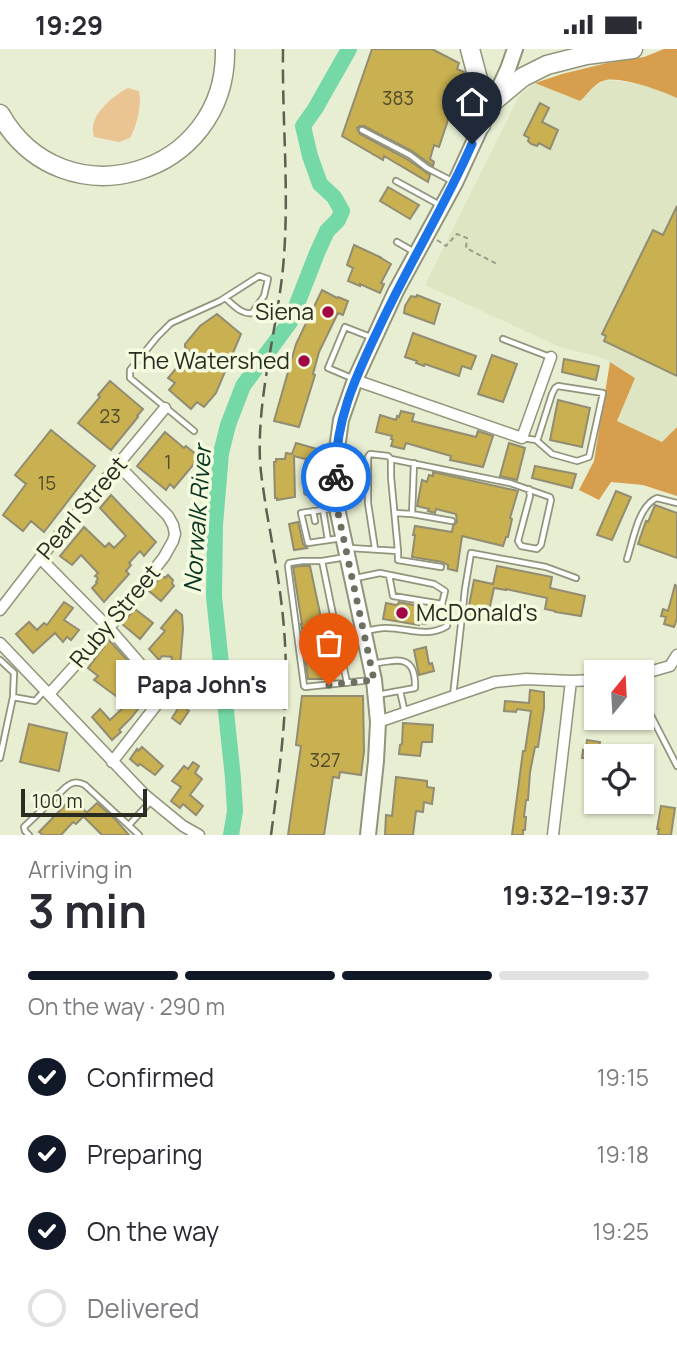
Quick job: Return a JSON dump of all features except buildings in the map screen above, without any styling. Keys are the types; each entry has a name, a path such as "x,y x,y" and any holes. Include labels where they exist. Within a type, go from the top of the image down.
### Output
{"highway":[{"path":"0,114 10,130 26,146 57,166 91,175 114,176 137,171 174,154 195,136 219,95 225,49"},
{"path":"470,49 478,83 481,125"},
{"path":"494,101 523,77 547,65 586,55 634,49"}],"main road":[{"path":"368,835 378,722 374,680 364,632 345,548 330,509 341,420 373,338 455,183 515,49"}],"street":[{"path":"355,380 522,438 551,357"},
{"name":"Pearl Street","path":"0,611 40,558 166,408"},
{"name":"Ruby Street","path":"47,692 108,628 164,557 173,541 175,534 168,516 118,465"},
{"path":"40,558 162,689 158,703 112,762"},
{"path":"0,643 112,762 152,800 183,826 199,835"},
{"path":"654,671 670,666 677,655"},
{"path":"378,722 495,682 526,678 584,680"},
{"path":"553,835 571,681"}],"lane":[{"path":"362,130 455,183"},
{"path":"396,181 442,207"},
{"path":"397,242 416,253"},
{"path":"194,431 130,378 130,370 171,323 225,298 259,276 268,279 264,296 252,313 242,312 225,298"},
{"path":"355,380 328,368 345,327 373,338"},
{"path":"503,339 551,357"},
{"path":"522,438 536,440 552,454 577,461 589,457 603,393 558,386 555,388 536,440"},
{"path":"375,549 368,503 370,454 510,482 545,494 551,500 541,545 537,549 521,546 518,541 530,496 529,489"},
{"path":"391,459 398,560 441,567"},
{"path":"307,492 308,463"},
{"path":"412,514 414,463"},
{"path":"307,477 336,477"},
{"path":"627,559 642,512 650,502 661,498 677,503"},
{"path":"328,540 330,509 301,513 308,543 328,540 345,548 398,551"},
{"path":"313,512 315,520"},
{"path":"395,513 452,521"},
{"path":"317,534 318,541"},
{"path":"345,548 322,561 302,561 289,563 288,566 304,686 374,680"},
{"path":"453,696 471,553 546,567 576,577"},
{"path":"322,561 347,683"},
{"path":"352,579 380,573 434,584 445,591 442,604 448,615 447,626 438,632 382,628 364,632"},
{"path":"389,575 393,596 442,604"},
{"path":"0,660 14,673 13,697 0,758"},
{"path":"371,664 399,660 412,666 415,688 376,695"},
{"path":"400,691 405,713"},
{"path":"13,697 35,701 47,692"},
{"path":"654,721 677,766"},
{"path":"29,835 24,831 24,827 66,786 74,782 85,785 139,835"},
{"path":"129,825 152,800"}],"path":[{"path":"438,240 446,246 457,234 467,237 466,248 499,265"}],"shaded area":[{"path":"664,49 677,49 677,98 642,85 606,80 592,88 580,101 535,83 607,63 644,57"},
{"path":"605,80 657,89 677,98 677,427 663,442 617,421 634,377 603,358 560,347 425,285 519,96 535,83 580,101"},
{"path":"128,88 139,91 140,97 138,115 130,138 119,142 94,137 97,115 108,102"},
{"path":"610,362 635,378 617,421 662,442 677,427 677,496 643,485 611,482 599,500 579,490 594,461"}],"waterway":[{"name":"Norwalk River","path":"231,835 235,811 233,778 214,597 215,525 221,453 243,386 290,322 327,231 338,220 342,211 334,197 320,184 303,126 349,49"}],"railway":[{"path":"271,835 283,732 286,655 281,599 261,473 260,435 284,256 286,204 283,49"}],"way so far":[{"path":"329,685 374,680 337,508 336,477"}],"place":[{"name":"Siena","path":"328,312"},
{"name":"The Watershed","path":"304,361"},
{"name":"McDonald's","path":"402,613"},
{"name":"Papa John's","path":"329,685"}],"route":[{"path":"336,477 335,463 341,420 355,380 396,291 455,183 472,144"}]}
